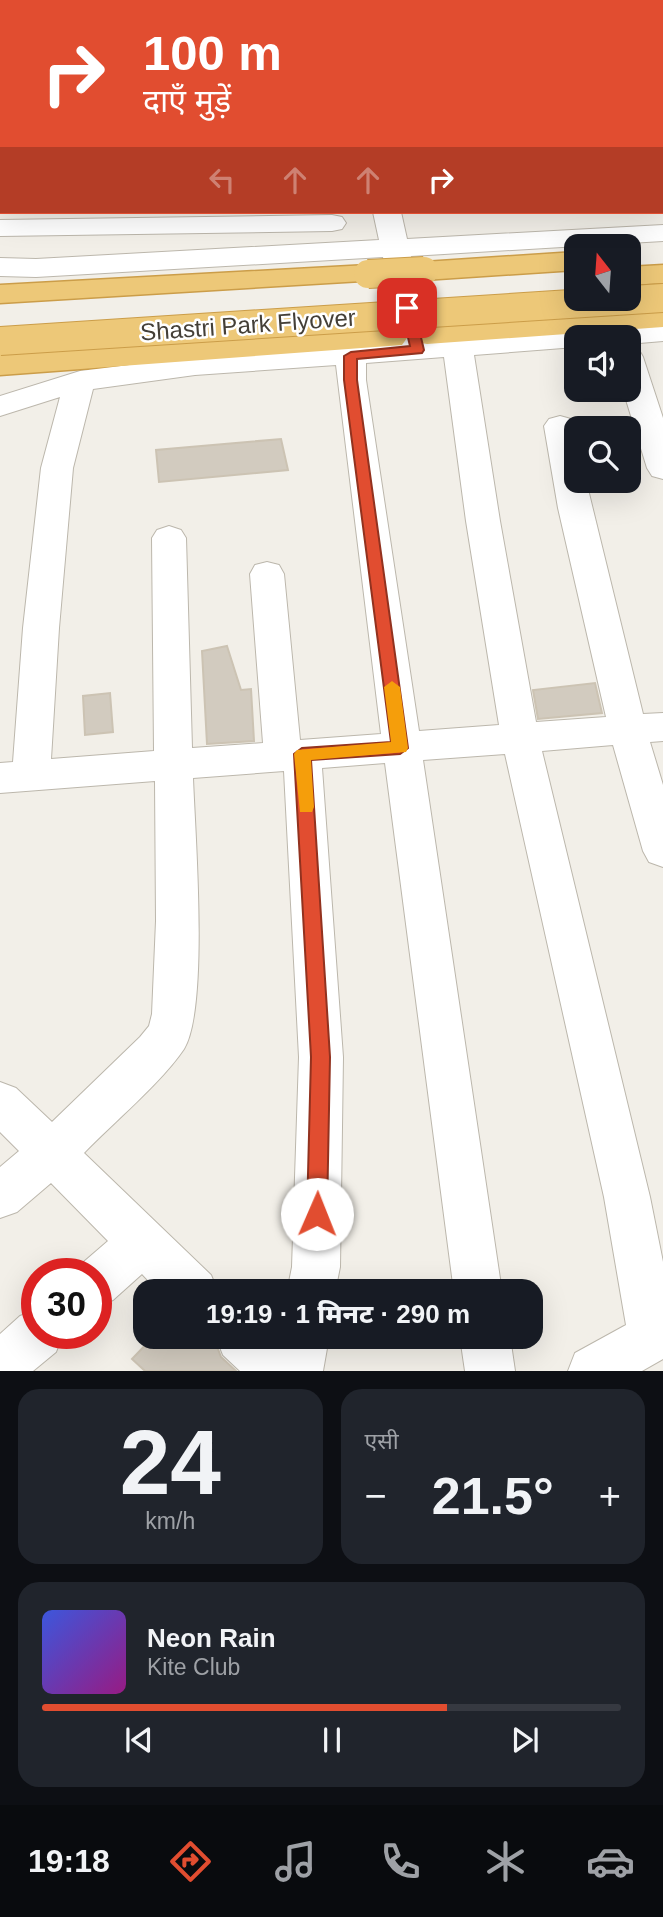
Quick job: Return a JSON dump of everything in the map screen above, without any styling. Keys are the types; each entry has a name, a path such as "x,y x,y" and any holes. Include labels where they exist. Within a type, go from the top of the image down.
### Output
{"highway":[{"path":"641,257 663,256"},
{"path":"0,293 564,262"},
{"path":"641,275 663,274"},
{"name":"Shastri Park Flyover","path":"0,317 564,281"},
{"name":"Shastri Park Flyover","path":"0,341 663,298"},
{"path":"0,365 423,342 663,318"}],"street":[{"path":"387,214 394,248 423,342 483,521 520,739 658,1335 593,1371"},
{"path":"533,214 541,240"},
{"path":"0,228 331,217 335,251"},
{"path":"0,267 36,268 663,233"},
{"path":"641,338 663,332"},
{"path":"0,405 80,381 195,366 351,356 423,342 564,338"},
{"path":"351,356 351,380 400,748 476,1279"},
{"path":"80,381 57,468 41,628 16,776 646,729"},
{"path":"641,396 663,468"},
{"path":"560,426 575,508 646,729 663,851"},
{"path":"0,1196 51,1154 156,1051 169,1034 174,1014 177,922 169,538"},
{"path":"267,574 293,755 321,1057 314,1279"},
{"path":"0,1102 181,1279"},
{"path":"112,1269 143,1242"},
{"path":"0,1367 21,1349"},
{"path":"253,1349 276,1371"},
{"path":"298,1371 302,1349"},
{"path":"486,1349 489,1371"}],"building":[{"path":"281,439 288,470 159,482 156,450"},
{"path":"227,646 241,690 251,689 254,741 207,744 202,651"},
{"path":"595,683 602,713 538,719 533,690"},
{"path":"110,693 113,732 85,735 83,696"},
{"path":"142,1349 218,1349 221,1357 236,1371 145,1371 132,1359"}],"slow traffic":[{"path":"306,807 302,754 400,748 392,687"}],"route":[{"path":"317,1214 321,1057 302,754 400,748 351,380 351,356 417,350 407,308"}]}
